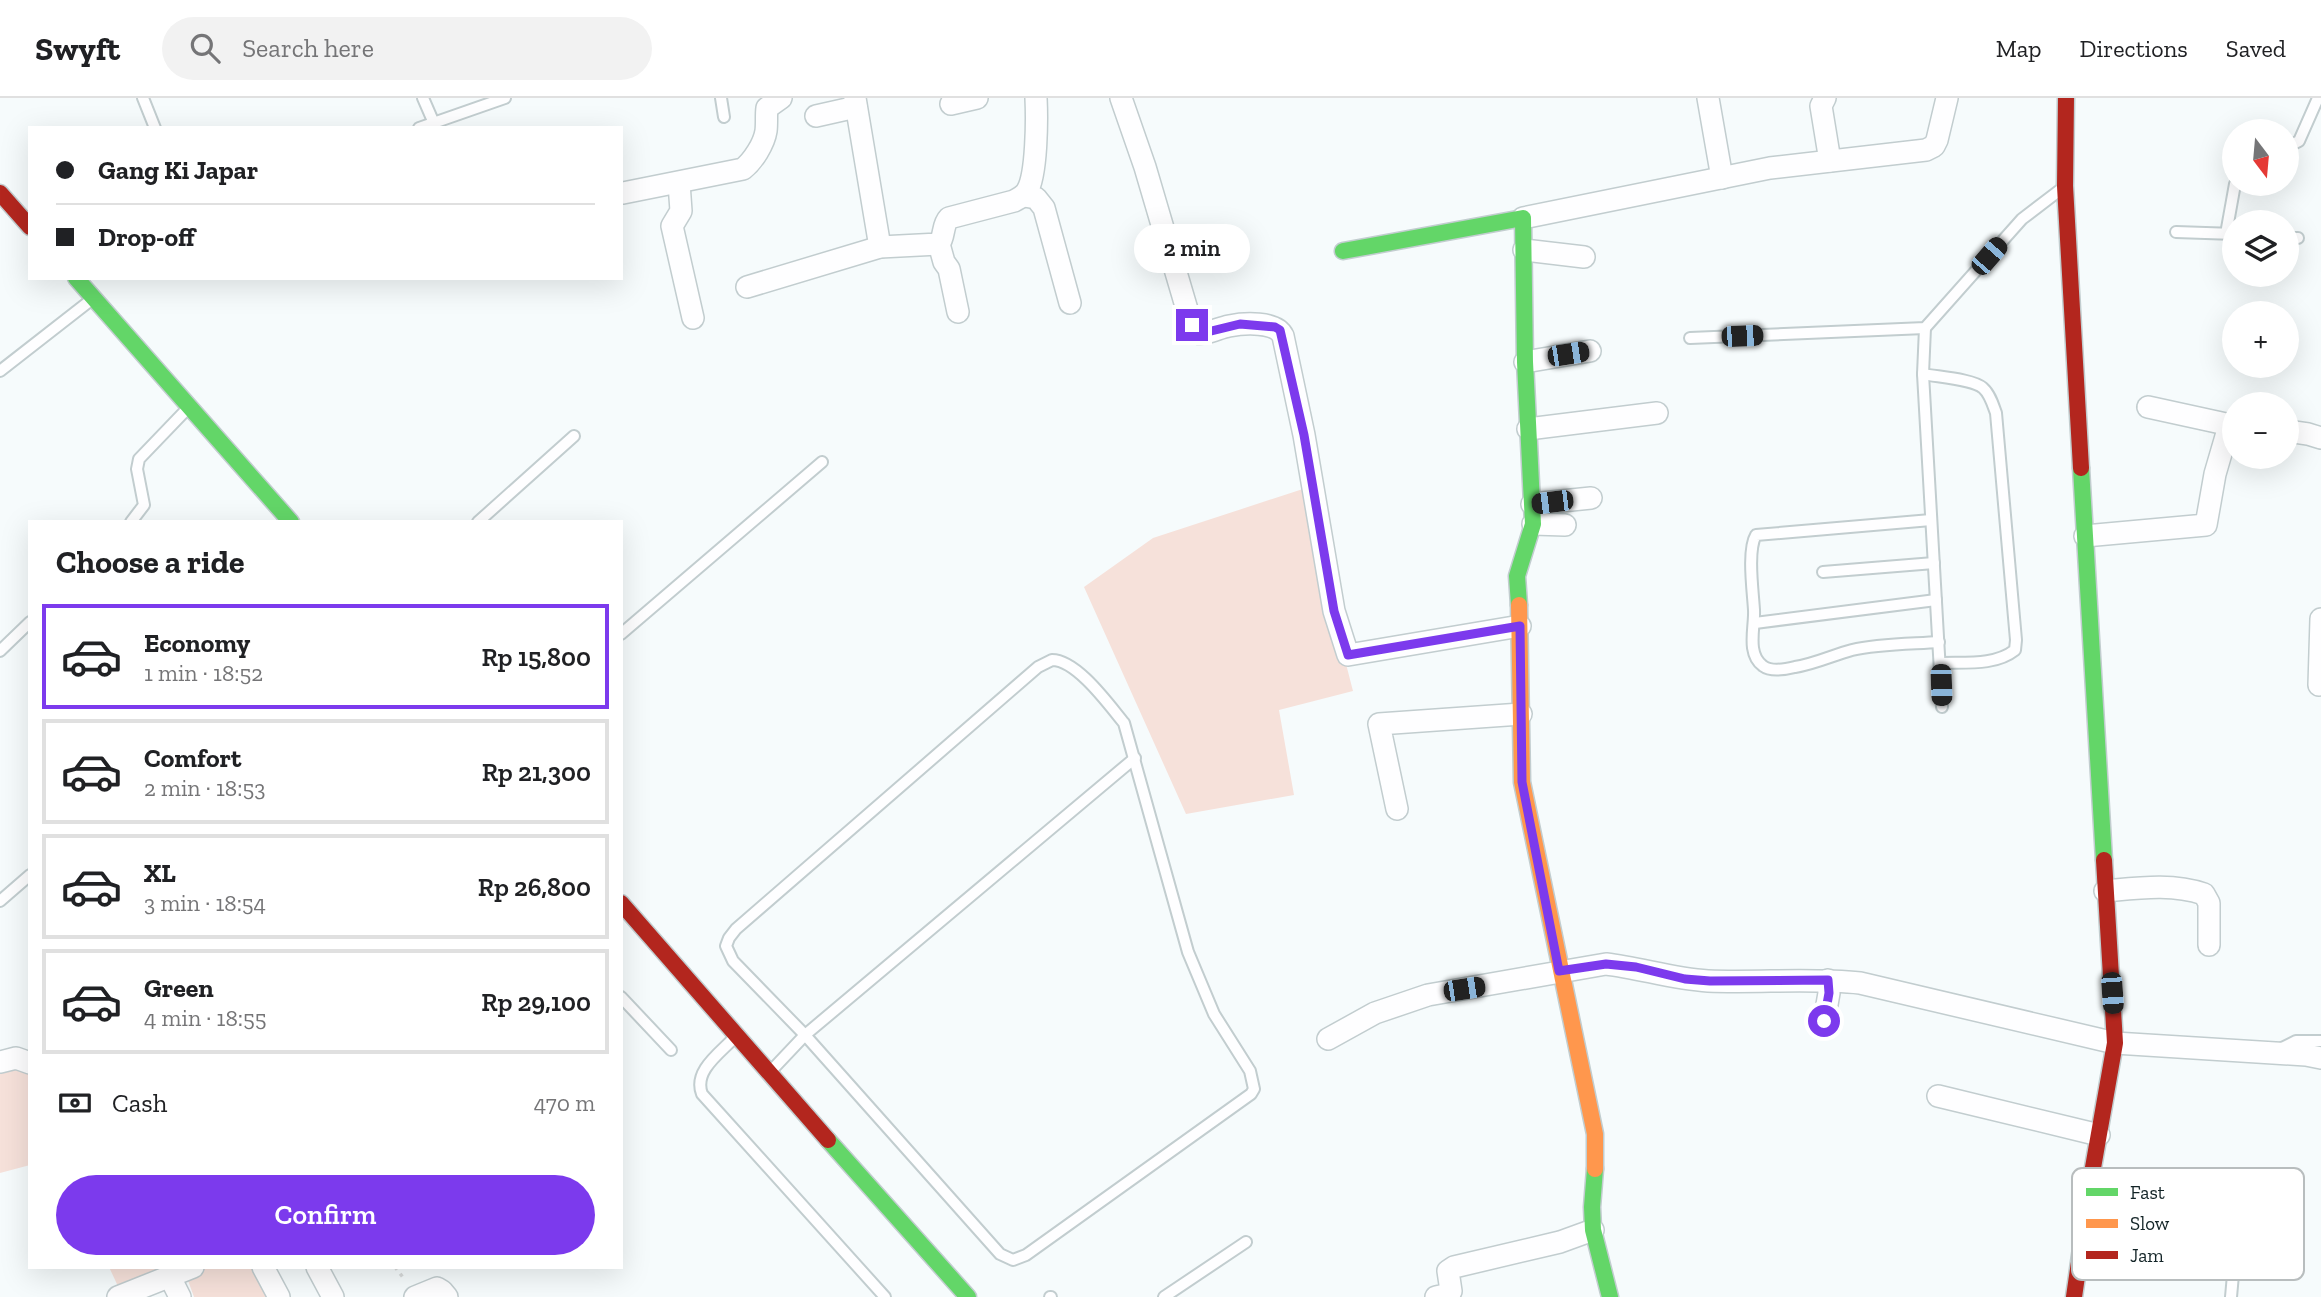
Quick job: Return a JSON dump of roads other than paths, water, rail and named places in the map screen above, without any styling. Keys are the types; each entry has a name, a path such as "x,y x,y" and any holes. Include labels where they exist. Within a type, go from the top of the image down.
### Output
{"street":[{"path":"623,193 743,169 752,160 763,139 767,108 781,98"},
{"path":"951,104 977,98"},
{"path":"957,312 949,269 939,244 946,221 1024,196 1030,188 1041,98"},
{"path":"1121,98 1196,333 1249,325 1275,327 1283,336 1304,435 1334,611 1348,655 1520,626"},
{"path":"1707,98 1722,178"},
{"path":"1825,98 1821,106 1830,161"},
{"path":"1343,251 1770,168 1926,150 1934,146 1937,140 1947,98"},
{"path":"2066,98 2065,186 2115,1044 2094,1168"},
{"path":"816,116 856,102 880,247"},
{"path":"679,183 681,211 672,226 693,317"},
{"path":"0,193 28,225"},
{"path":"1024,196 1036,198 1044,208 1070,303"},
{"path":"1523,218 1525,362 1532,514 1517,576 1522,782 1559,971 1595,1134 1596,1161 1592,1207 1594,1230 1610,1297"},
{"path":"747,287 880,247 939,244"},
{"path":"1524,250 1584,257"},
{"path":"78,280 289,520"},
{"path":"1525,362 1590,351"},
{"path":"2148,407 2222,424"},
{"path":"1528,429 1657,412"},
{"path":"2299,432 2321,438"},
{"path":"2085,536 2206,524 2215,474 2222,454"},
{"path":"1532,514 1591,498"},
{"path":"1532,514 1565,524"},
{"path":"2319,685 2321,619"},
{"path":"1397,809 1380,724 1521,714"},
{"path":"2105,891 2160,887 2193,890 2204,894 2209,903 2209,945"},
{"path":"623,905 768,1074 968,1297"},
{"path":"1328,1039 1375,1013 1428,995 1606,964 1710,981 1828,980 1860,983 2115,1044 2321,1058"},
{"path":"1824,1021 1828,1002 1828,980"},
{"path":"0,1062 16,1058 28,1062"},
{"path":"1938,1096 2099,1135"},
{"path":"1436,1297 1451,1291 1448,1271 1454,1268 1560,1242 1594,1230"},
{"path":"118,1297 188,1269"},
{"path":"264,1269 279,1297"},
{"path":"318,1269 333,1297"},
{"path":"170,1277 180,1297"},
{"path":"415,1297 437,1288 447,1297"}],"lane":[{"path":"143,98 154,126"},
{"path":"423,98 433,121"},
{"path":"423,126 505,98"},
{"path":"721,98 724,117"},
{"path":"2300,139 2318,98"},
{"path":"1942,707 1923,374 1925,328 2022,219 2065,186"},
{"path":"2176,232 2222,234"},
{"path":"0,371 93,298"},
{"path":"1690,338 1925,328"},
{"path":"1923,374 1978,384 1986,390 1992,401 1996,414 2015,640 2015,650 2002,658 1984,662 1941,663"},
{"path":"133,520 144,505 137,469 139,459 190,406"},
{"path":"480,520 574,436"},
{"path":"623,632 822,462"},
{"path":"1931,520 1756,535 1753,538 1752,558 1755,623 1752,639 1754,652 1763,666 1770,669 1803,666 1855,650 1939,642"},
{"path":"1823,572 1934,563"},
{"path":"1755,623 1936,600"},
{"path":"0,651 28,624"},
{"path":"1059,660 1072,667 1106,700 1124,723 1135,758 1188,952 1214,1014 1250,1071 1254,1089 1251,1094 1026,1255 1013,1260 1000,1254 806,1035 733,961 726,946 736,929 1044,663 1059,660"},
{"path":"768,1074 806,1035 1135,758"},
{"path":"0,901 28,877"},
{"path":"623,999 671,1050"},
{"path":"736,1036 701,1076 702,1094 886,1297"},
{"path":"2275,1053 2296,1041 2321,1041"},
{"path":"1164,1297 1246,1242"}]}
